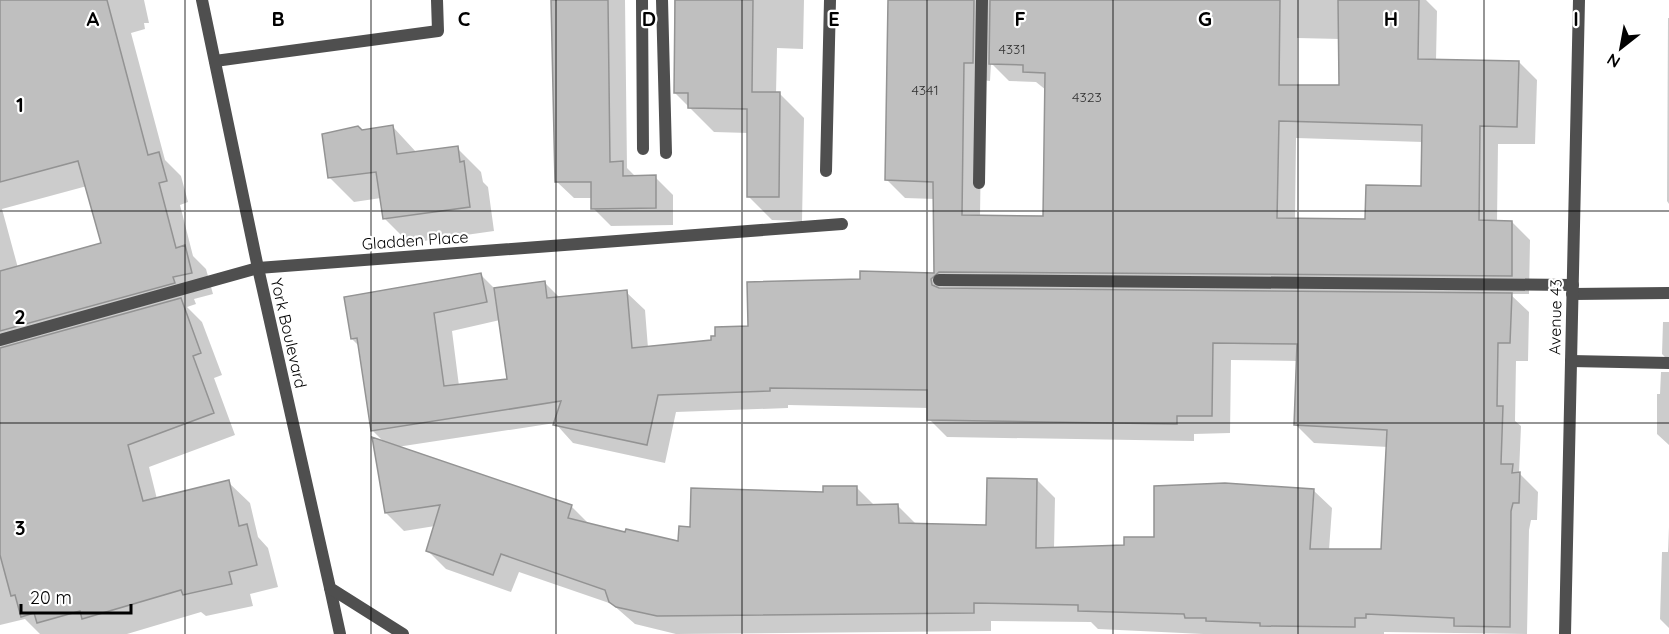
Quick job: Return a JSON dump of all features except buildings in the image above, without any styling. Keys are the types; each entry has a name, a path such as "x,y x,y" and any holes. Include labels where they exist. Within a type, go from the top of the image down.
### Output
{"street":[{"name":"York Boulevard","path":"202,0 258,268 340,634"},
{"path":"215,61 438,31 437,0"},
{"path":"642,0 643,149"},
{"path":"663,0 666,153"},
{"path":"826,171 830,0"},
{"path":"979,183 982,0"},
{"name":"Avenue 43","path":"1565,634 1579,0"},
{"name":"Gladden Place","path":"0,340 258,268 842,224"},
{"path":"939,280 1573,289 1669,293"},
{"path":"1571,361 1669,363"},
{"path":"330,588 403,634"}]}
